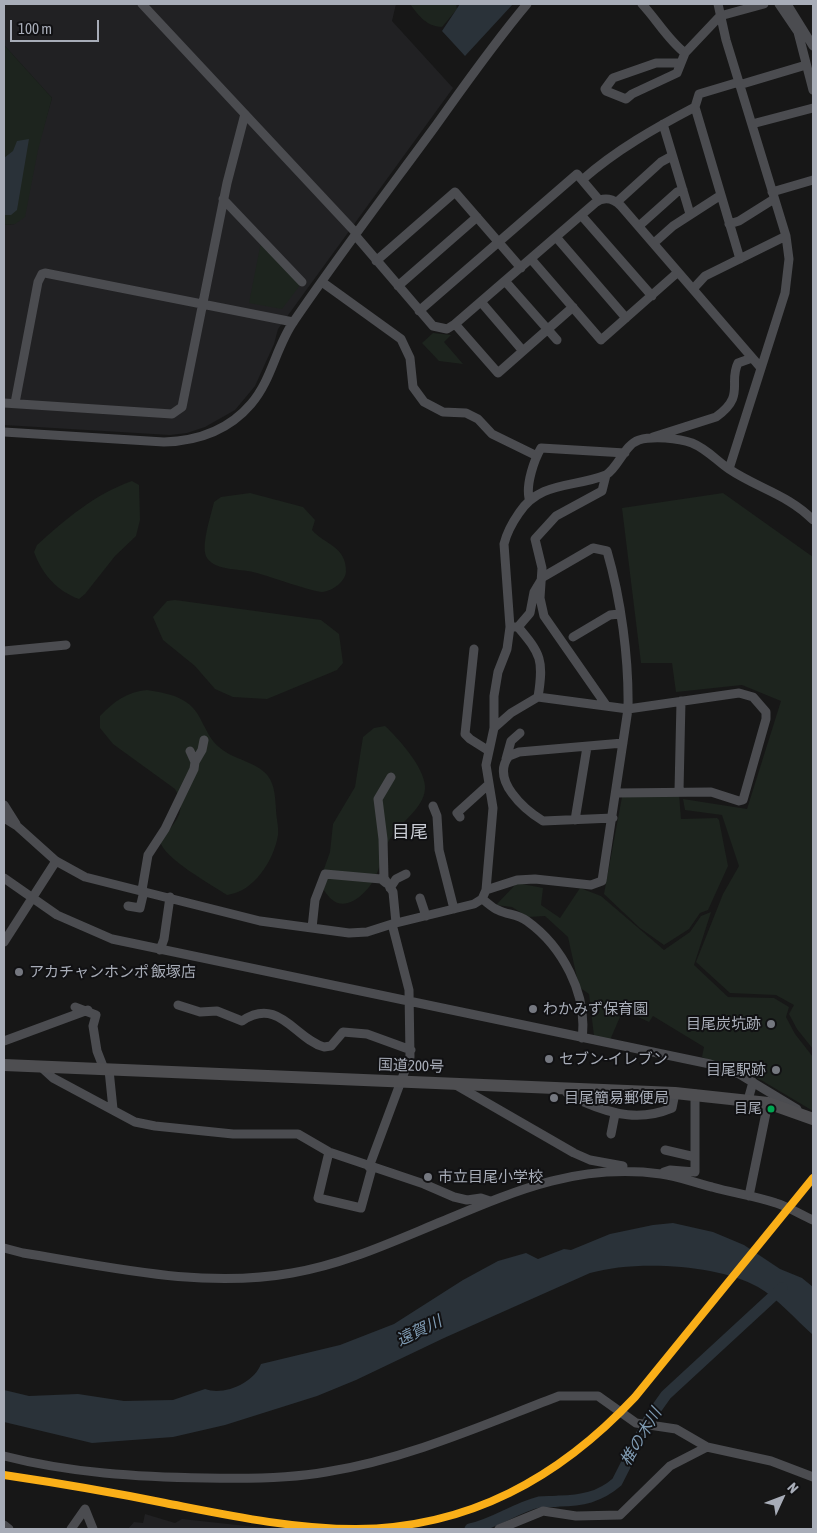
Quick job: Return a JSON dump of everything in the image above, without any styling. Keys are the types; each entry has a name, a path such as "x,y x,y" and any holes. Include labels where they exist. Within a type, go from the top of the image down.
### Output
{"highway":[{"name":"国道200号","path":"4,1065 675,1092 768,1103 812,1119"}],"street":[{"path":"142,4 356,234 376,261 419,311 437,328 447,329 456,324 599,200"},
{"path":"4,432 164,442 185,441 213,433 229,424 251,404 264,384 293,322 527,4"},
{"path":"642,4 664,29 672,43 685,54"},
{"path":"718,4 739,84 786,236 789,259 785,293 729,469"},
{"path":"681,64 656,63 613,78 605,89 626,99 632,94 677,73 681,64 685,54 720,16 764,4"},
{"path":"779,4 798,32 813,90"},
{"path":"787,4 813,46"},
{"path":"740,259 695,107 699,94 806,65"},
{"path":"582,180 605,160 663,124 695,107"},
{"path":"752,124 813,108"},
{"path":"4,403 175,413 184,403 223,199 245,114"},
{"path":"663,124 690,214"},
{"path":"617,202 661,162 672,156"},
{"path":"419,311 576,174 599,200 617,202 761,368"},
{"path":"729,224 739,221 773,195 813,180"},
{"path":"639,226 677,192 683,190"},
{"path":"376,261 455,192 521,268"},
{"path":"654,243 690,214 720,195"},
{"path":"223,199 302,282"},
{"path":"581,215 652,296"},
{"path":"398,286 477,217"},
{"path":"693,289 705,276 786,236"},
{"path":"556,237 626,318"},
{"path":"531,259 601,340 678,272"},
{"path":"15,403 38,282 42,274 50,273 293,322"},
{"path":"506,281 557,340"},
{"path":"322,282 401,339 410,358 413,387 424,402 443,412 466,413 478,419 492,434 537,456"},
{"path":"481,302 523,352"},
{"path":"456,324 498,373 573,307"},
{"path":"4,818 18,826 56,861 97,882 170,897 260,921 349,933 366,932 394,923 474,904 482,899 486,890 493,808 486,765 494,728 494,696 498,672 514,627 504,544 507,533 529,498 549,490 606,476 612,472 625,453 636,442 716,417 722,413 736,391 736,368 738,363 752,358"},
{"path":"648,438 691,443 717,458 729,469 792,502 813,520"},
{"path":"529,498 528,492 537,456 542,448 625,453"},
{"path":"606,476 602,491 556,516 539,532 535,539 543,576 540,598 544,616 606,705"},
{"path":"486,890 517,880 535,879 590,885 600,884 603,878 617,793 628,709 628,683 619,614 606,551 593,548 543,576 534,592 530,613 514,627"},
{"path":"573,637 610,615 619,614"},
{"path":"514,627 537,649 540,657 538,697"},
{"path":"4,651 66,644"},
{"path":"474,649 465,734 489,751"},
{"path":"494,728 511,713 538,697 628,709 739,693 753,698 761,704 766,712 766,719 743,800 739,801 712,792 617,793"},
{"path":"679,791 681,701"},
{"path":"520,733 511,741 504,771 508,788 539,819 543,822 613,818"},
{"path":"128,906 140,908 148,855 165,829 202,750 204,740"},
{"path":"506,759 519,752 623,743"},
{"path":"575,820 587,747"},
{"path":"190,752 195,762"},
{"path":"386,884 378,799 391,777"},
{"path":"460,817 457,813 489,784"},
{"path":"4,805 18,826"},
{"path":"433,806 437,816 439,850 454,909"},
{"path":"329,1152 318,1198 361,1208 370,1167 402,1082 411,1050 409,990 394,923 396,901 386,884 378,856"},
{"path":"4,942 30,898 56,861"},
{"path":"312,928 314,900 326,874 386,884 406,874"},
{"path":"4,878 30,898 57,915 96,933 129,944 710,1064 753,1082 812,1119"},
{"path":"160,950 164,939 170,897"},
{"path":"420,898 426,916"},
{"path":"482,899 498,910 516,914 528,922 556,950 570,971 585,1020 582,1038"},
{"path":"178,1005 200,1012 217,1011 242,1021 254,1014 271,1015 289,1022 324,1047 331,1046 343,1032 367,1034 411,1050"},
{"path":"76,1007 88,1010 96,1015 93,1026 97,1051 107,1070 113,1109"},
{"path":"4,1041 88,1010"},
{"path":"40,1067 53,1078 135,1122 155,1126 233,1134 298,1134 329,1152 370,1167 462,1199 481,1198 490,1201"},
{"path":"748,1100 753,1082"},
{"path":"454,1084 574,1153 590,1160 632,1167 645,1172"},
{"path":"565,1089 568,1095 580,1101 615,1114 631,1116 665,1111 672,1108 675,1092"},
{"path":"662,1174 670,1170 695,1172 695,1094"},
{"path":"749,1196 768,1103"},
{"path":"611,1134 615,1114"},
{"path":"667,1152 695,1157"},
{"path":"4,1248 32,1254 169,1274 214,1278 268,1277 346,1260 536,1184 571,1175 610,1170 662,1174 776,1203 813,1220"},
{"path":"4,1456 56,1468 144,1477 284,1478 327,1472 390,1458 559,1396 574,1395 598,1396 609,1402 633,1422 676,1429 707,1447 771,1461 813,1477"},
{"path":"500,1529 543,1511 576,1516 620,1515 670,1466 707,1447"},
{"path":"71,1529 85,1509 93,1529"},
{"path":"4,1526 9,1529"}],"shaded area":[{"path":"4,4 396,4 392,21 453,88 278,329 274,344 255,386 235,410 205,427 187,433 170,435 4,425 4,225 15,224 52,98 4,45"},
{"path":"410,4 456,4 457,9 442,27 427,22"},
{"path":"4,45 52,98 38,150 25,217 15,224 4,225"},
{"path":"261,242 301,284 282,309 249,303"},
{"path":"433,333 451,335 444,342 463,364 439,361 422,343"},
{"path":"132,481 139,485 140,520 136,536 115,556 85,594 79,599 71,596 51,581 41,568 34,552 37,545 93,500 118,486"},
{"path":"250,493 303,507 315,520 312,530 343,556 346,571 344,578 338,585 322,592 251,571 223,568 207,558 205,547 207,531 214,502 221,497"},
{"path":"723,493 813,557 813,1049 797,1029 789,1014 794,1005 776,995 730,993 696,962 723,894 739,866 722,815 685,810 683,799 747,809 781,701 742,685 676,692 672,663 641,663 622,508"},
{"path":"175,600 321,620 339,634 343,663 337,670 267,699 233,697 215,689 195,666 163,640 153,617 167,601"},
{"path":"147,690 172,695 186,702 197,714 216,745 263,771 272,784 278,829 276,845 261,873 246,888 237,893 227,895 179,863 163,848 160,841 175,823 180,811 181,804 175,789 113,744 100,728 100,716 110,706 127,695"},
{"path":"385,726 416,762 424,778 424,793 419,806 390,838 375,878 367,890 356,900 343,904 336,902 329,896 319,883 330,852 333,824 355,787 363,737 374,728"},
{"path":"679,794 681,819 717,818 719,820 728,866 708,910 700,913 689,929 664,945 640,928 604,894 622,797"},
{"path":"517,883 543,888 541,905 560,918 580,888 601,896 664,950 690,932 701,916 711,912 694,965 728,997 774,998 789,1007 786,1017 795,1034 813,1057 813,1111 761,1080 702,1057 704,1047 653,1016 649,1022 623,1010 610,1040 594,1036 589,994 579,987 568,937 545,916 528,917 512,907 496,905"},
{"path":"145,1514 175,1523 182,1519 274,1529 128,1529 134,1522 143,1523"}],"water":[{"path":"460,4 513,4 465,56 442,31"},
{"path":"29,139 17,210 11,215 4,215 4,158 13,151 17,141"},
{"name":"遠賀川","path":"673,1223 713,1232 744,1245 780,1269 802,1278 813,1287 813,1335 772,1297 758,1287 741,1279 721,1273 676,1266 629,1266 590,1273 444,1338 356,1380 317,1396 225,1425 173,1437 92,1443 4,1422 4,1390 29,1396 78,1394 124,1401 173,1400 205,1389 221,1391 229,1389 252,1377 261,1364 340,1345 394,1324 463,1280 498,1261 526,1253 538,1259 564,1249 571,1250 610,1234"}],"waterway":[{"name":"椎の木川","path":"470,1529 488,1524 521,1508 539,1502 583,1499 597,1495 611,1487 617,1482 649,1419 666,1395 782,1288"}],"transit line":[{"path":"4,1475 308,1527 356,1529 397,1526 437,1519 474,1508 509,1493 543,1474 575,1452 606,1426 635,1397 813,1178"}],"place":[{"name":"アカチャンホンポ 飯塚店","path":"19,972"},
{"name":"わかみず保育園","path":"533,1009"},
{"name":"目尾炭坑跡","path":"771,1024"},
{"name":"セブン-イレブン","path":"549,1059"},
{"name":"目尾駅跡","path":"776,1070"},
{"name":"目尾簡易郵便局","path":"554,1098"},
{"name":"目尾","path":"771,1109"},
{"name":"市立目尾小学校","path":"428,1177"}],"district":[{"name":"目尾","path":"410,832"}]}
